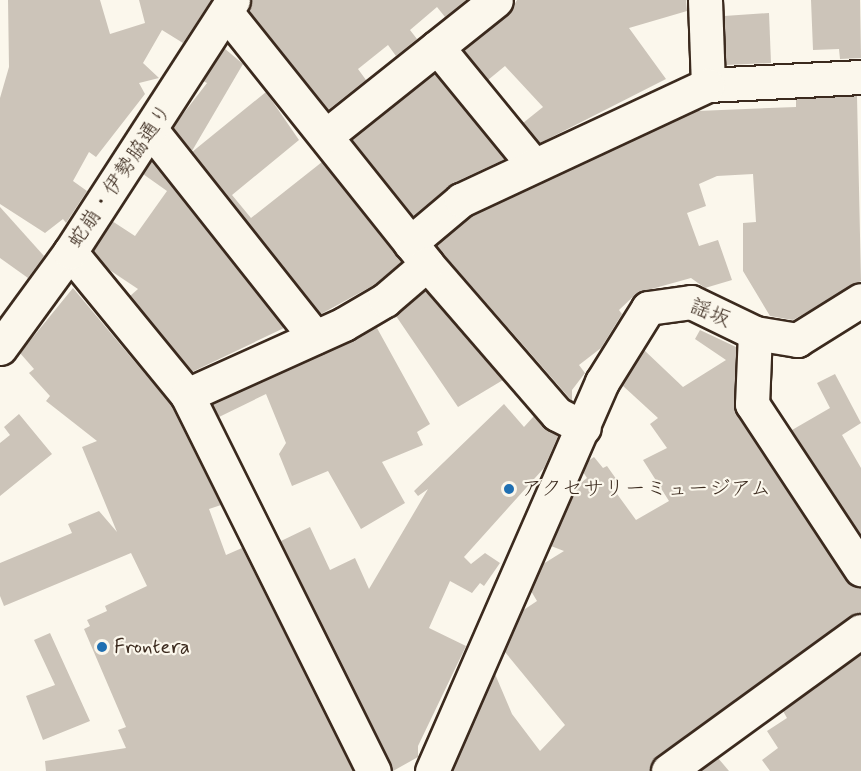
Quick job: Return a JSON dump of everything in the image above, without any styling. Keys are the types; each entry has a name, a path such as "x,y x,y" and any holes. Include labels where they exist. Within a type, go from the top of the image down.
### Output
{"street":[{"path":"327,135 496,0"},
{"path":"705,0 708,85"},
{"path":"230,6 418,254 557,414 584,428"},
{"name":"蛇崩・伊勢脇通り","path":"0,348 70,252 230,6"},
{"path":"437,47 532,164"},
{"path":"187,394 315,337 385,300 461,200 532,164 708,85 861,77"},
{"path":"150,130 315,337"},
{"path":"70,252 187,394 374,771"},
{"name":"謡坂","path":"432,771 618,350 648,308 691,302 755,333 797,340 861,300"},
{"path":"755,333 752,404 861,570"},
{"path":"668,771 861,631"}],"building":[{"path":"8,0 100,0 110,34 145,23 139,0 211,0 183,43 162,30 143,63 159,78 139,83 145,94 96,157 89,152 73,181 87,191 66,223 63,219 45,233 0,204 0,98 9,67"},
{"path":"252,0 466,0 445,17 437,7 410,30 417,39 396,56 388,45 358,69 366,80 328,110 249,10"},
{"path":"517,0 686,0 687,11 629,28 666,79 540,143 523,123 543,107 505,66 488,80 464,50 508,15"},
{"path":"811,0 860,0 861,58 840,59 839,49 813,50"},
{"path":"769,13 771,63 726,65 724,16"},
{"path":"224,48 243,64 192,151 173,127 207,83 203,81"},
{"path":"434,73 505,159 453,183 413,216 352,139"},
{"path":"266,92 299,140 232,195 251,218 322,162 401,262 374,285 321,314 192,152"},
{"path":"857,96 861,281 793,320 770,316 743,271 743,223 756,222 753,174 717,176 699,184 706,206 687,213 699,246 718,240 732,280 705,288 691,278 637,293 619,310 622,314 601,348 579,365 585,373 572,390 572,401 436,245 471,216 697,111 796,107 796,99"},
{"path":"151,161 284,328 192,372 130,296 138,289 108,269 93,251 112,221 135,236 167,191 143,174"},
{"path":"0,207 44,256 28,278 0,258"},
{"path":"73,288 171,405 221,505 209,509 226,555 242,548 353,771 46,771 45,761 126,748 118,730 126,727 84,629 90,626 87,620 107,611 105,606 147,586 131,553 4,606 0,596 0,563 72,533 68,524 99,511 117,532 82,447 97,441 46,401 50,396 29,373 34,369 20,353"},
{"path":"425,290 503,380 458,407 396,316 377,328 430,424 417,432 423,445 382,462 405,503 361,529 328,471 292,486 279,454 286,443 266,394 219,417 212,404 353,340"},
{"path":"700,330 736,347 736,414 845,579 861,588 861,613 657,756 650,771 452,771 495,674 512,714 540,751 565,725 505,652 522,611 537,601 531,591 543,564 564,551 551,546 578,485 587,478 583,472 588,461 594,457 603,468 607,466 619,483 612,487 636,520 669,501 643,460 667,448 650,424 658,418 622,385 644,350 683,387 726,360 695,339"},
{"path":"835,374 861,423 842,435 861,468 861,535 792,430 830,408 817,383"},
{"path":"504,404 524,427 534,416 558,436 544,468 464,557 471,564 485,553 500,563 484,586 480,583 472,593 450,581 429,628 466,646 418,746 418,757 393,771 281,541 310,527 330,570 355,558 369,589 428,489 418,496 414,491"},
{"path":"19,414 52,454 0,496 0,443 10,435 4,427"},
{"path":"50,633 90,721 43,740 26,696 55,685 34,640"},
{"path":"861,654 861,771 770,771 762,760 778,748 767,731 787,718 783,711"},
{"path":"718,758 729,771 700,771"}],"place":[{"name":"アクセサリーミュージアム","path":"509,489"},
{"name":"Frontera","path":"102,647"}]}
